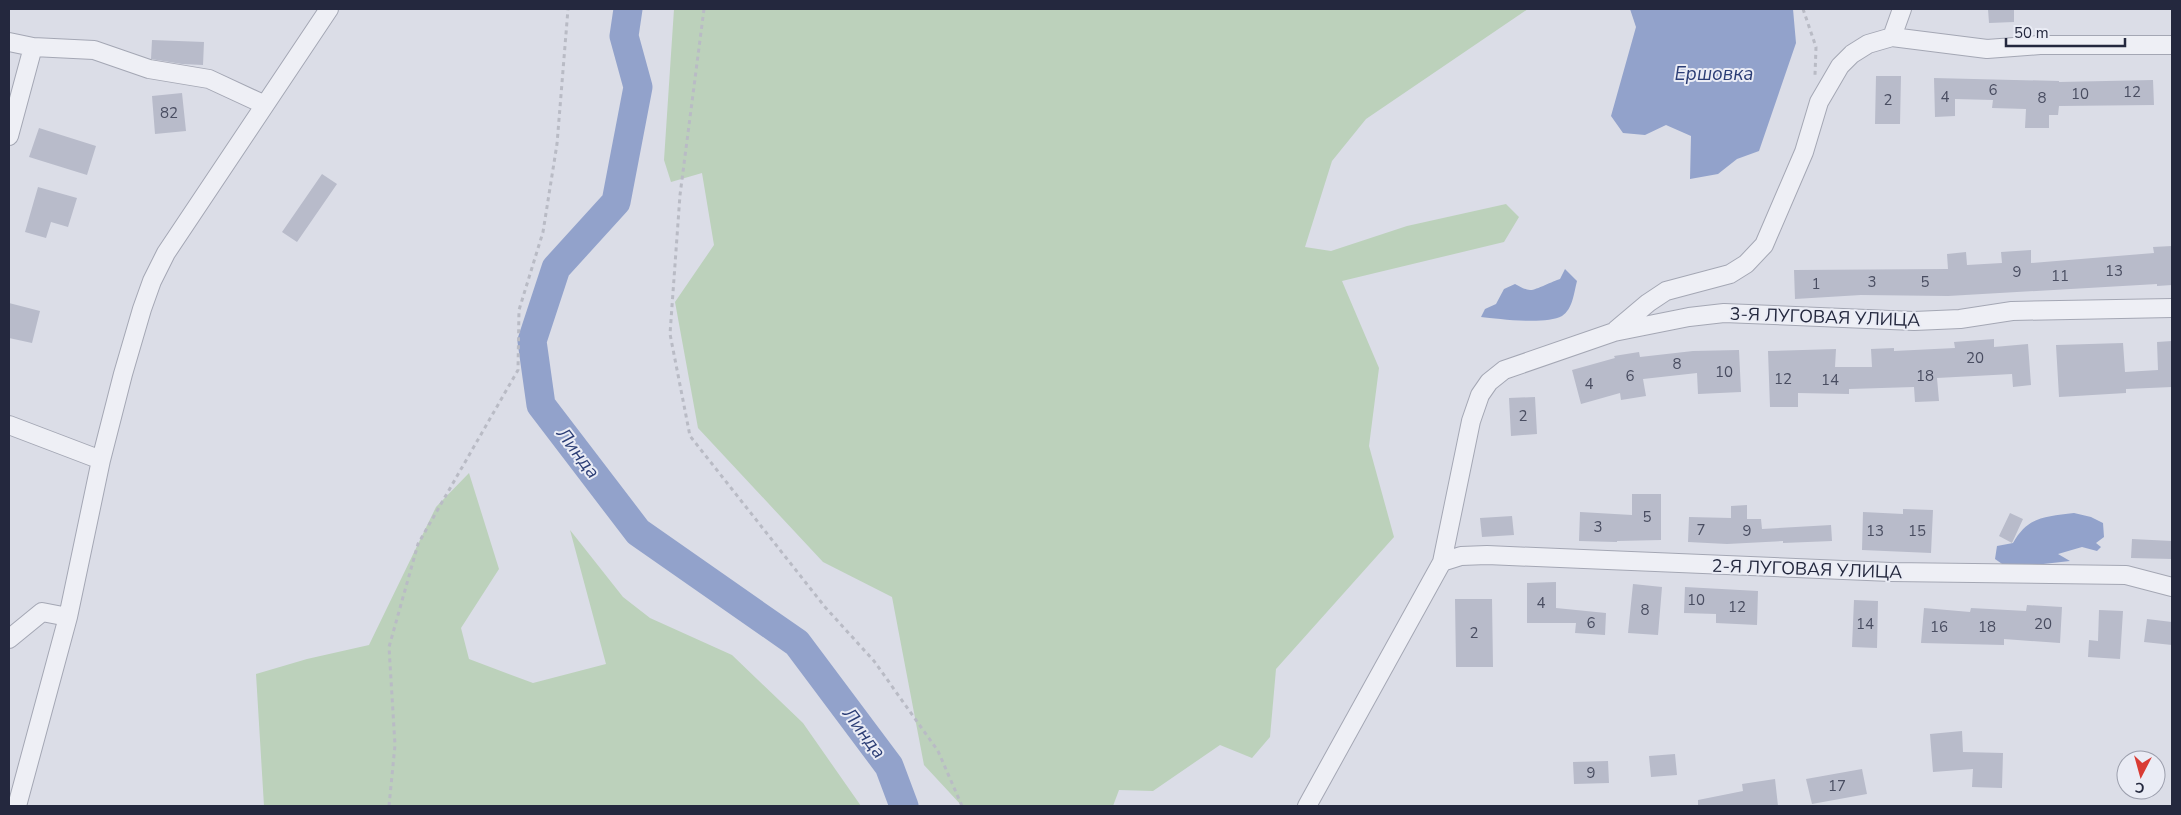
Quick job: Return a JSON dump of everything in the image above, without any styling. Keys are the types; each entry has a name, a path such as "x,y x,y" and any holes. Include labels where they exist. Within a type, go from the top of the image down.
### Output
{"street":[{"path":"18,806 68,617 101,460 123,374 152,281 166,253 329,9"},
{"path":"1892,37 1902,9"},
{"path":"1614,332 1648,303 1666,291 1730,274 1746,264 1764,245 1804,152 1819,102 1840,66 1852,54 1868,44 1892,37 1987,49 2040,45 2172,44"},
{"path":"9,42 33,47 94,50 149,69 209,79 264,105"},
{"path":"9,136 33,47"},
{"name":"3-Я ЛУГОВАЯ УЛИЦА","path":"1442,562 1471,420 1480,395 1489,382 1504,370 1614,332 1689,317 1724,313 1914,321 1960,319 2012,311 2172,308"},
{"path":"9,425 101,460"},
{"name":"2-Я ЛУГОВАЯ УЛИЦА","path":"1442,562 1461,556 1487,555 1891,572 2126,575 2172,587"},
{"path":"1307,806 1442,562"},
{"path":"9,639 42,612 68,617"}],"path":[{"path":"388,806 395,745 389,646 418,544 518,370 519,310 543,232 557,144 568,9"},
{"path":"704,9 680,195 670,334 690,436 825,607 874,660 938,751 962,806"},
{"path":"1803,9 1816,47 1815,76"}],"green space":[{"path":"674,9 1528,9 1366,119 1332,161 1305,247 1331,251 1407,226 1506,204 1519,217 1504,242 1342,281 1379,368 1369,446 1394,537 1276,669 1270,737 1252,758 1220,745 1153,791 1119,790 1113,806 962,806 924,765 892,597 823,562 698,428 675,302 714,245 702,173 671,182 664,160"},
{"path":"469,473 499,569 461,628 469,659 533,683 606,664 570,530 623,597 650,618 732,655 803,723 861,806 264,806 256,674 307,659 369,645 436,507"}],"water":[{"name":"Ершовка","path":"1630,9 1793,9 1796,43 1759,151 1737,159 1718,174 1690,179 1691,136 1666,125 1645,135 1623,133 1611,116 1636,27"},
{"path":"1565,269 1577,281 1571,305 1562,316 1555,319 1534,321 1481,317 1485,309 1496,304 1504,289 1515,284 1530,290 1535,289 1560,279"},
{"path":"2074,513 2091,517 2103,523 2104,537 2096,543 2101,547 2097,551 2082,547 2058,554 2070,561 2008,568 1995,559 1997,546 2013,543 2025,527 2031,523 2046,517"}],"building":[{"path":"1988,9 2014,9 2014,22 1989,23"},
{"path":"152,40 204,42 203,65 151,59"},
{"path":"1876,76 1901,76 1900,124 1875,124"},
{"path":"1934,78 2059,82 2153,80 2154,105 2059,106 2058,115 2049,115 2049,128 2025,128 2026,109 1992,108 1993,100 1955,99 1955,116 1935,117"},
{"path":"182,93 186,131 155,134 152,96"},
{"path":"39,128 96,146 87,175 29,157"},
{"path":"322,174 337,184 297,242 282,232"},
{"path":"38,187 77,198 68,227 51,222 46,238 25,232"},
{"path":"2172,246 2172,285 2157,286 2157,284 1948,296 1861,295 1795,299 1794,270 1948,269 1947,254 1966,252 1967,265 2002,263 2001,252 2031,250 2031,263 2154,253 2153,247"},
{"path":"9,303 40,311 32,343 9,338"},
{"path":"1994,339 1994,347 2028,344 2031,385 2013,387 2012,374 1937,378 1939,401 1915,402 1914,387 1849,389 1849,394 1798,393 1798,407 1770,407 1768,351 1836,349 1835,367 1872,367 1871,349 1894,348 1894,351 1955,348 1954,342"},
{"path":"2172,341 2172,387 2126,389 2126,393 2059,397 2056,345 2123,343 2125,372 2158,370 2157,342"},
{"path":"1739,350 1741,392 1698,394 1697,373 1643,379 1646,396 1621,400 1620,393 1581,404 1572,370 1615,358 1614,356 1639,352 1640,357 1693,351"},
{"path":"1535,397 1537,434 1511,436 1509,398"},
{"path":"1632,494 1661,494 1661,540 1579,541 1580,512 1632,515"},
{"path":"1747,505 1747,519 1761,519 1762,529 1831,525 1832,541 1727,544 1688,542 1689,517 1731,518 1731,506"},
{"path":"1903,509 1933,510 1931,553 1862,550 1863,512 1903,514"},
{"path":"2010,513 2023,519 2012,543 1999,536"},
{"path":"1512,516 1514,535 1482,537 1480,518"},
{"path":"2132,539 2172,541 2172,559 2131,558"},
{"path":"1556,582 1556,608 1606,613 1605,635 1575,633 1576,623 1527,623 1527,583"},
{"path":"1633,584 1662,587 1658,635 1628,633"},
{"path":"1685,587 1758,591 1757,625 1716,623 1716,614 1684,613"},
{"path":"1455,599 1492,599 1493,667 1456,667"},
{"path":"1854,600 1878,601 1877,648 1852,647"},
{"path":"2027,605 2062,607 2060,643 2004,639 2004,645 1921,643 1924,608 1970,612 1971,608 2026,611"},
{"path":"2099,610 2123,611 2120,659 2088,657 2089,640 2098,641"},
{"path":"2147,619 2172,622 2172,645 2144,642"},
{"path":"1962,731 1963,752 2003,753 2002,788 1972,787 1973,769 1933,772 1930,734"},
{"path":"1675,754 1677,775 1651,777 1649,756"},
{"path":"1608,761 1609,783 1574,784 1573,762"},
{"path":"1862,769 1867,794 1812,804 1806,779"},
{"path":"1775,779 1778,806 1698,806 1698,800 1743,791 1742,784"}],"waterway":[{"name":"Линда","path":"628,9 624,36 638,87 616,202 556,268 532,341 541,405 638,532 797,643 889,766 904,806"}]}
